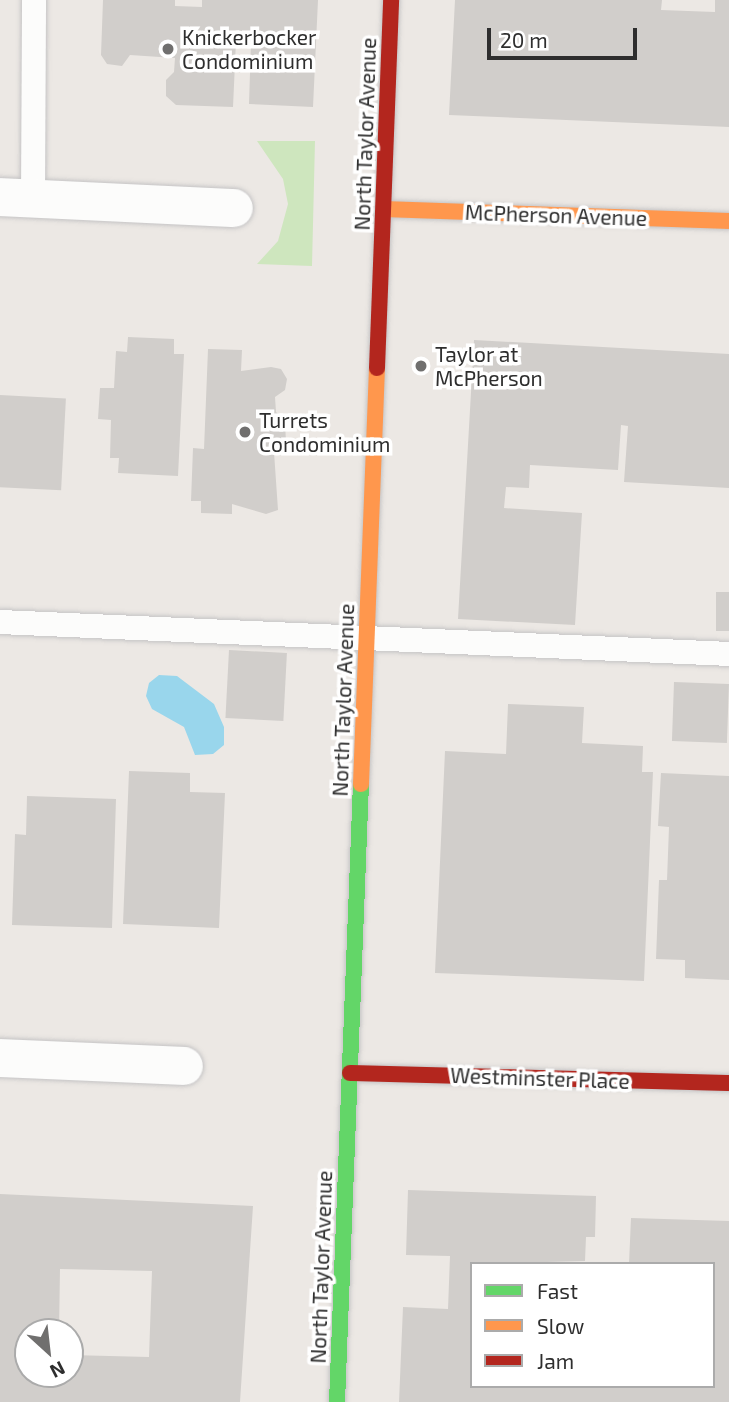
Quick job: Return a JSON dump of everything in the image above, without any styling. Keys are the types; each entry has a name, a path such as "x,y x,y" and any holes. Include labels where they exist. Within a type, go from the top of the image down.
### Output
{"street":[{"name":"North Taylor Avenue","path":"337,1402 391,0"},
{"path":"17,197 234,208"},
{"name":"McPherson Avenue","path":"384,209 729,221"},
{"path":"0,1058 184,1066"},
{"name":"Westminster Place","path":"350,1073 729,1083"}],"lane":[{"path":"17,197 34,0"},
{"path":"0,622 729,654"}],"green space":[{"path":"257,141 315,141 312,266 257,264 278,241 288,204 283,179"}],"water":[{"path":"159,675 177,676 214,704 224,727 224,745 213,754 195,755 184,727 152,709 146,696 149,683"}],"building":[{"name":"Knickerbocker Condominium","path":"103,0 175,0 175,6 202,7 202,0 318,0 313,107 249,104 251,42 236,41 233,107 176,105 166,96 166,80 174,72 175,58 130,55 122,66 107,64 101,55"},
{"path":"455,0 662,0 661,10 715,12 715,0 729,0 729,127 449,115"},
{"path":"128,337 174,339 174,354 184,354 178,476 118,473 119,458 110,458 111,420 98,419 100,388 114,388 116,351 127,352"},
{"path":"474,340 729,354 729,488 624,482 628,426 621,425 618,470 530,465 529,488 506,487 504,508 582,513 575,625 458,619"},
{"name":"Turrets Condominium","path":"208,349 242,350 241,371 271,367 281,369 287,379 285,390 275,397 276,412 285,421 286,443 274,452 278,510 266,514 232,504 232,514 201,513 201,501 191,501 193,448 204,449"},
{"path":"0,395 66,398 61,490 0,487"},
{"path":"716,592 729,592 729,631 716,631"},
{"path":"229,650 287,653 283,721 225,718"},
{"path":"674,682 729,684 727,743 672,741"},
{"path":"508,704 584,707 582,743 643,746 642,772 653,772 644,981 435,973 445,751 506,754"},
{"path":"129,771 190,773 190,792 225,793 219,928 123,924"},
{"path":"661,773 729,776 729,980 685,978 685,960 656,959 659,880 667,880 669,827 658,826"},
{"path":"27,796 116,799 112,928 12,925 15,834 26,835"},
{"path":"408,1190 596,1196 595,1237 586,1237 585,1261 470,1262 470,1388 715,1388 715,1262 629,1262 631,1218 729,1221 729,1402 399,1402 403,1307 448,1309 450,1256 406,1255"},
{"path":"0,1194 253,1206 240,1402 0,1402"}],"traffic: fast":[{"path":"337,1402 361,784"}],"traffic: slow":[{"path":"384,209 729,221"},
{"path":"361,784 377,368"}],"traffic: jam":[{"path":"377,368 391,0"},
{"path":"350,1073 729,1083"}],"place":[{"name":"Knickerbocker Condominium","path":"168,49"},
{"name":"Taylor at McPherson","path":"421,366"},
{"name":"Turrets Condominium","path":"245,432"}]}
